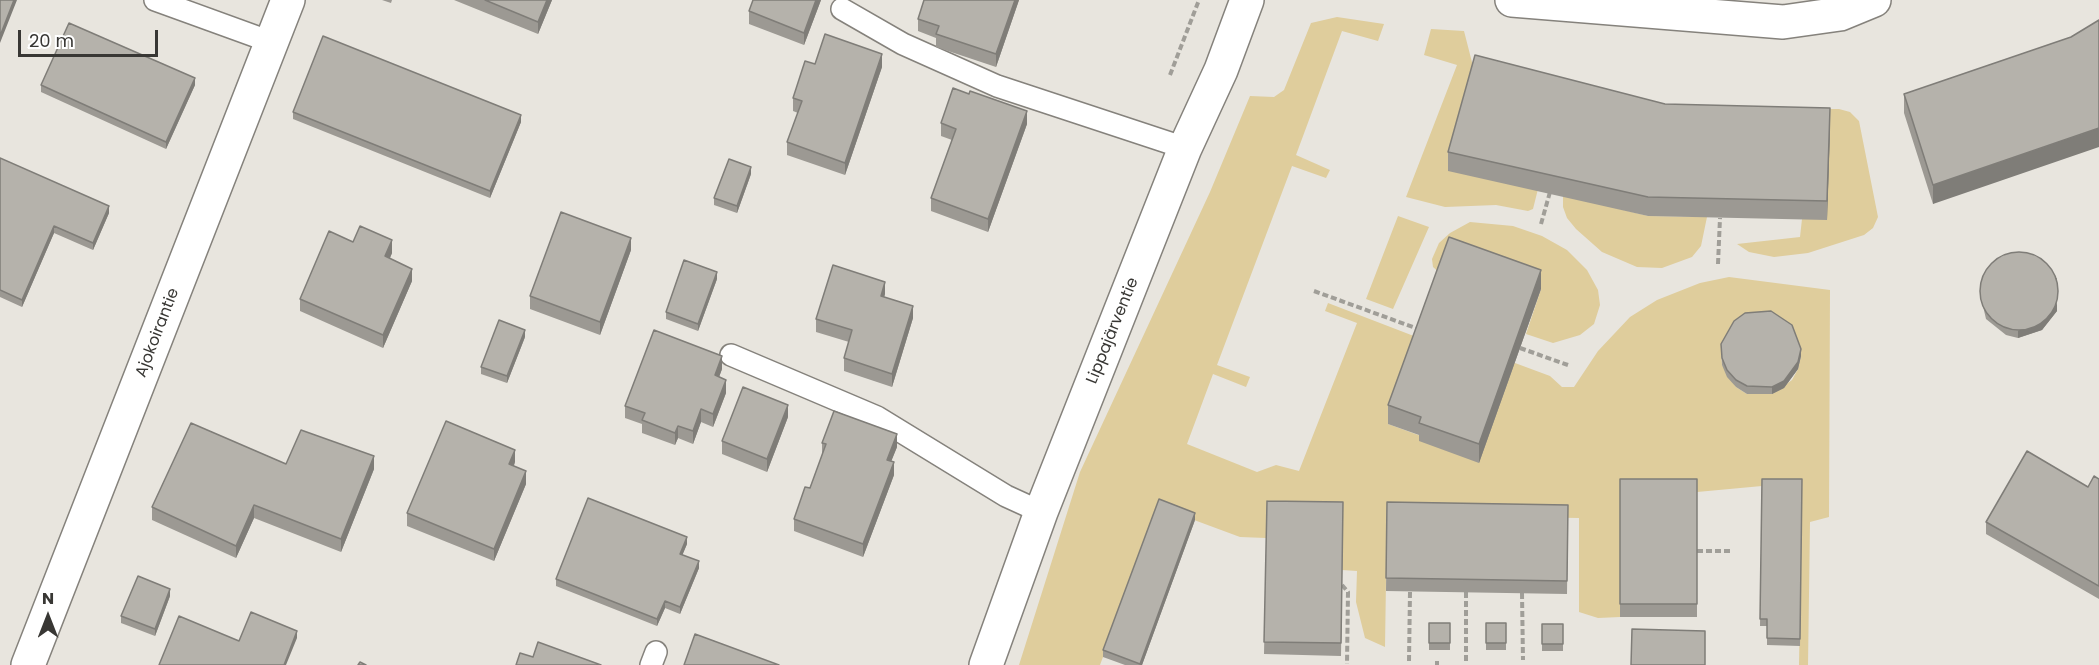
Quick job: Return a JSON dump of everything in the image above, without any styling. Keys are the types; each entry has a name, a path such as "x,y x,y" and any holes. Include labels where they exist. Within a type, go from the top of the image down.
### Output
{"street":[{"name":"Ajokoirantie","path":"28,665 288,0"},
{"name":"Lippajärventie","path":"986,665 1041,512 1185,148 1221,70 1246,0"},
{"path":"1512,0 1783,22 1808,10 1840,14 1874,0"}],"lane":[{"path":"154,0 271,42"},
{"path":"842,9 903,44 997,86 1185,148"},
{"path":"731,355 877,417 1006,496 1041,512"}],"path":[{"path":"1541,224 1550,192"},
{"path":"1718,264 1720,218"},
{"path":"1314,291 1422,330"},
{"path":"1520,348 1568,365"},
{"path":"1697,551 1733,551"},
{"path":"1342,585 1348,592 1347,664"},
{"path":"1409,660 1410,592"},
{"path":"1466,592 1466,660"},
{"path":"1522,593 1523,660"}],"shaded area":[{"path":"1337,17 1384,24 1378,41 1342,31 1296,155 1330,170 1326,178 1292,166 1217,365 1250,377 1246,387 1213,374 1187,444 1257,472 1276,465 1299,471 1357,323 1325,311 1328,303 1419,338 1388,424 1421,436 1515,363 1550,376 1562,387 1574,387 1598,351 1630,317 1657,300 1700,283 1729,277 1830,290 1829,517 1810,522 1808,665 1799,665 1802,486 1762,486 1697,492 1620,492 1620,617 1598,618 1579,612 1579,518 1387,515 1385,647 1365,638 1356,602 1357,571 1342,570 1266,538 1240,537 1159,507 1100,665 1019,665 1080,472 1210,192 1250,96 1274,97 1284,90 1311,23","holes":["1798,343 1801,356 1792,380 1772,394 1747,394 1736,387 1722,365 1721,351"]},
{"path":"1431,29 1464,31 1475,74 1538,189 1533,209 1528,211 1496,205 1445,207 1406,197 1457,65 1424,55"},
{"path":"1784,109 1839,109 1850,112 1859,121 1878,217 1873,228 1864,235 1808,253 1774,257 1749,252 1737,244 1800,237 1802,219"},
{"path":"1563,195 1648,216 1707,217 1701,246 1692,257 1662,268 1637,267 1602,252 1576,229 1567,218 1563,207"},
{"path":"1398,216 1429,227 1393,309 1366,299"},
{"path":"1470,222 1513,226 1542,236 1567,250 1587,270 1598,290 1600,305 1594,324 1580,335 1553,343 1526,334 1541,289 1442,275 1433,267 1432,259 1439,243 1450,233"}],"building":[{"path":"0,0 14,0 0,36"},
{"path":"485,0 547,0 538,22"},
{"path":"753,0 816,0 804,33 749,11"},
{"path":"924,0 1015,0 996,54 936,34 939,26 918,19"},
{"path":"2099,20 2099,128 1933,185 1904,94 2071,37"},
{"path":"69,23 195,78 166,142 41,85"},
{"path":"825,34 882,54 845,163 787,142 802,101 793,98 805,61 815,64"},
{"path":"323,36 521,115 490,191 293,112"},
{"path":"1475,55 1665,104 1830,108 1827,201 1648,197 1448,152"},
{"path":"953,88 969,94 970,91 1027,111 988,219 931,198 956,129 941,123"},
{"path":"0,158 109,206 93,243 54,226 22,300 0,290"},
{"path":"729,159 751,167 737,206 714,198"},
{"path":"561,212 631,238 600,322 530,296"},
{"path":"360,226 392,240 385,256 412,269 383,335 300,299 329,231 353,242"},
{"path":"1449,237 1541,270 1479,444 1419,423 1421,417 1388,405"},
{"path":"2019,252 2034,255 2046,264 2055,276 2058,291 2055,306 2046,318 2034,327 2019,330 2004,327 1992,318 1983,306 1980,291 1983,276 1992,264 2004,255"},
{"path":"684,260 717,272 698,324 666,312"},
{"path":"833,265 885,282 881,296 913,306 892,374 844,358 852,330 816,319"},
{"path":"1771,311 1792,325 1801,349 1798,362 1784,381 1772,387 1747,386 1736,380 1727,370 1722,358 1721,344 1734,321 1745,313"},
{"path":"499,320 525,330 507,376 481,367"},
{"path":"654,330 722,356 715,375 726,380 713,414 701,409 693,431 678,426 675,433 642,420 645,413 625,406"},
{"path":"743,387 788,405 767,459 722,441"},
{"path":"834,411 897,434 887,460 894,462 863,544 794,519 805,487 810,488 826,444 822,443"},
{"path":"446,421 515,450 509,464 526,471 494,549 407,513"},
{"path":"191,423 286,464 301,430 374,456 341,539 254,505 236,546 152,507"},
{"path":"2027,451 2088,487 2094,476 2099,479 2099,586 1986,522"},
{"path":"1620,479 1697,479 1697,604 1620,604"},
{"path":"1762,479 1802,479 1800,639 1767,638 1767,619 1760,619"},
{"path":"588,498 687,537 680,554 699,561 680,607 665,601 657,619 556,579"},
{"path":"1159,499 1195,513 1140,664 1103,650"},
{"path":"1267,501 1343,502 1341,643 1264,642"},
{"path":"1387,502 1568,505 1567,581 1386,578"},
{"path":"138,576 170,589 155,629 121,616"},
{"path":"251,612 297,631 284,665 159,665 179,616 239,641"},
{"path":"1429,623 1450,623 1450,643 1429,643"},
{"path":"1486,623 1506,623 1506,643 1486,643"},
{"path":"1542,624 1563,624 1563,644 1542,644"},
{"path":"1632,629 1705,631 1705,665 1631,665"},
{"path":"695,634 779,665 684,665"},
{"path":"538,642 601,665 516,665 520,653 533,657"}]}
